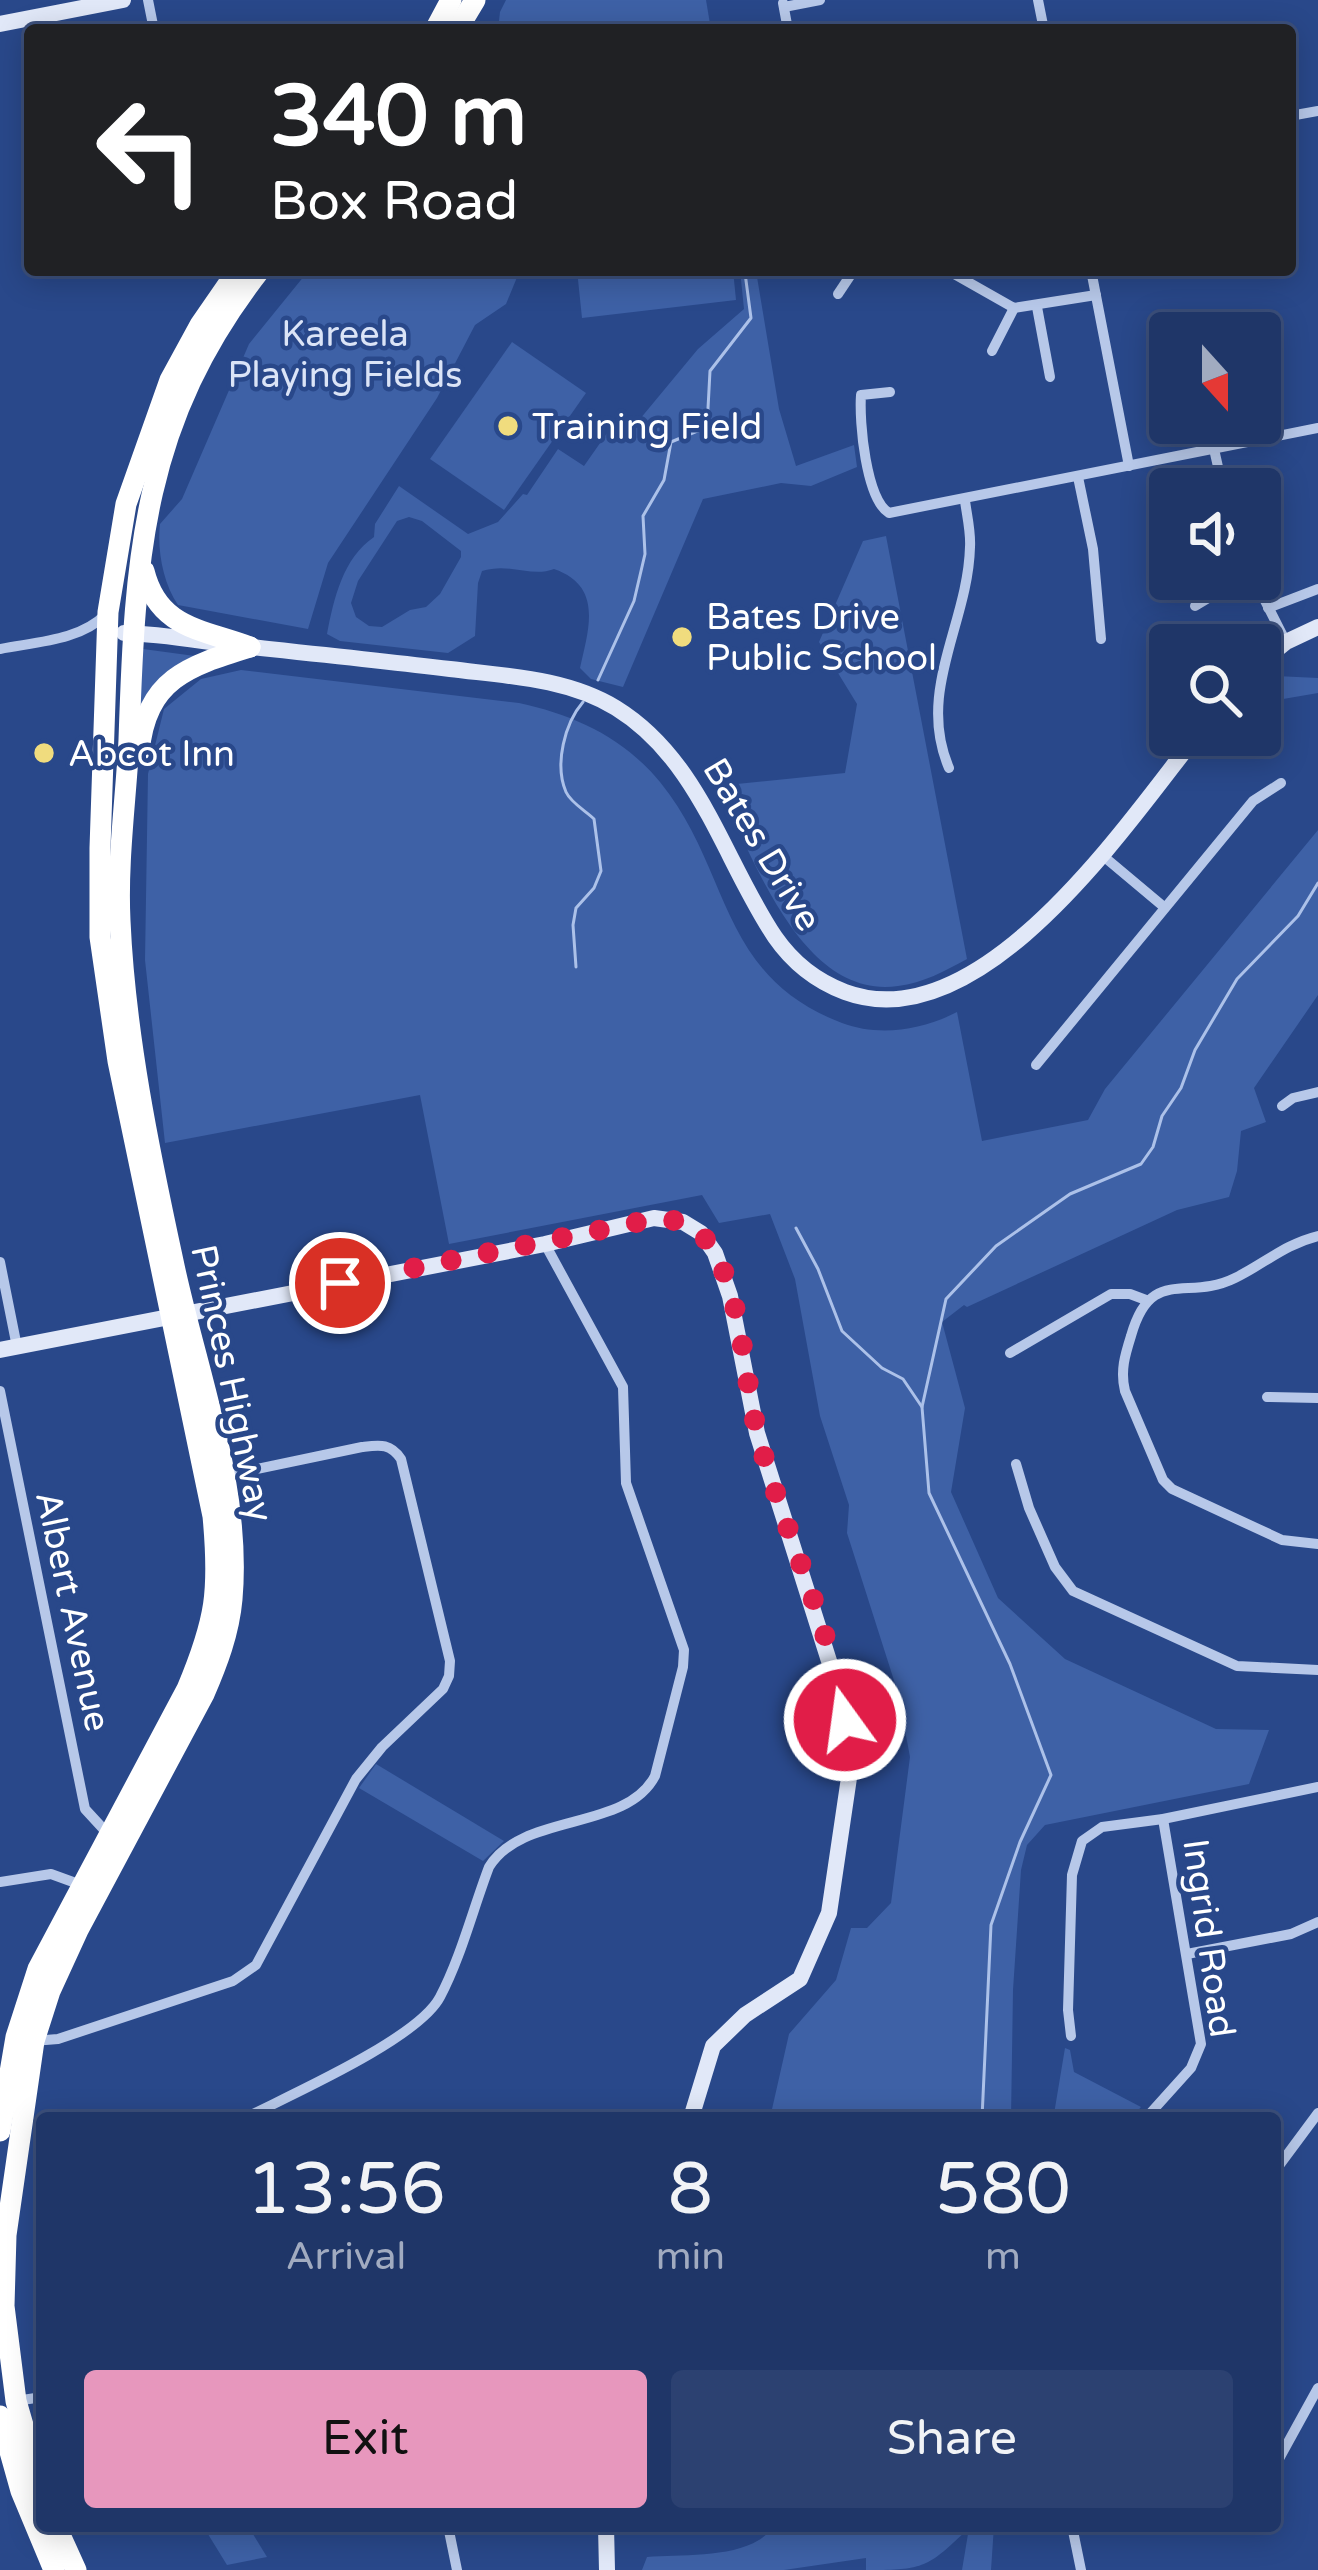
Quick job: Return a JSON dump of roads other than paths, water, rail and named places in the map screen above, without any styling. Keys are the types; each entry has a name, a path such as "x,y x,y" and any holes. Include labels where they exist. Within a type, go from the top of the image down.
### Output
{"highway":[{"name":"Princes Highway","path":"89,1889 204,1694 221,1654 232,1604 234,1559 223,1476 176,1315 118,1061 100,938 108,630 125,504 144,445 184,353 234,276"},
{"name":"Princes Highway","path":"0,2131 25,2039 58,1971 108,1834 187,1689 204,1648 219,1589 213,1516 129,1013 120,918 139,553 157,464 178,406 216,332 256,276"},
{"path":"139,553 151,595 164,613 250,647"},
{"path":"127,786 137,766 145,718 165,686 195,665 250,647"},
{"name":"Princes Highway","path":"25,2039 5,2235 4,2306 8,2409 26,2491"},
{"name":"Princes Highway","path":"41,2532 54,2570"},
{"path":"59,2532 76,2570"}],"street":[{"path":"0,24 69,0"},
{"path":"0,14 123,0"},
{"path":"783,3 820,0"},
{"path":"838,295 850,276"},
{"path":"958,276 1014,308 1096,295"},
{"path":"1092,276 1129,466"},
{"path":"1036,307 1051,377"},
{"path":"992,351 1014,308"},
{"path":"890,392 861,395 859,418 874,494 884,511 965,501 1318,428"},
{"path":"1214,449 1218,468"},
{"path":"1078,477 1093,549 1101,639"},
{"path":"949,768 941,745 937,696 969,558 965,501"},
{"path":"1268,608 1318,590"},
{"path":"1196,606 1204,600"},
{"path":"1264,600 1286,642"},
{"path":"70,636 95,625 108,630"},
{"path":"1281,646 1318,627"},
{"path":"1,644 93,638 108,630"},
{"name":"Bates Drive","path":"108,630 537,681 590,693 662,744 683,771 774,935 794,962 827,984 864,998 916,998 950,988 997,956 1102,855 1180,756"},
{"path":"1036,1065 1252,801 1281,783"},
{"path":"1102,855 1164,908"},
{"path":"1282,1106 1318,1092"},
{"path":"0,1262 8,1348 654,1219 673,1219 694,1227 715,1253 733,1309 758,1433 842,1702 850,1771 829,1913 800,1979 745,2014 712,2046 693,2112"},
{"path":"1318,1236 1285,1247 1228,1281 1166,1289 1146,1300 1135,1320 1122,1382 1163,1480 1176,1492 1282,1540 1318,1544"},
{"path":"257,2112 355,2063 422,2019 439,2000 489,1867 503,1850 521,1839 630,1801 655,1776 684,1650 626,1483 623,1388 545,1244"},
{"path":"1010,1353 1112,1294 1146,1300"},
{"name":"Albert Avenue","path":"0,1390 81,1789 92,1821 108,1834"},
{"path":"1267,1397 1318,1398"},
{"path":"25,2039 58,2039 233,1981 256,1965 367,1764 443,1689 449,1676 450,1661 401,1459 394,1448 362,1447 223,1476"},
{"path":"1016,1464 1055,1567 1073,1591 1237,1666 1318,1670"},
{"path":"1071,2036 1072,1875 1078,1848 1102,1827 1318,1787"},
{"name":"Ingrid Road","path":"1151,2112 1191,2068 1199,2052 1199,2022 1163,1819"},
{"path":"0,1882 51,1874 89,1889"},
{"path":"1187,1954 1291,1934 1318,1922"},
{"path":"1281,2164 1318,2113"},
{"path":"1306,2134 1318,2144"},
{"path":"1281,2455 1318,2387"},
{"path":"449,2532 457,2570"},
{"path":"606,2532 607,2570"},
{"path":"1073,2532 1081,2570"}],"waterway":[{"path":"598,680 634,601 645,554 643,516 664,480 671,442 707,427 710,371 751,318 745,276"},
{"path":"576,967 576,908 594,888 601,871 594,819 568,796 561,769 567,732 583,702"},
{"path":"982,2112 991,1925 1020,1842 1051,1775 1010,1664 929,1493 922,1407 946,1299 996,1246 1070,1194 1141,1164 1153,1147 1162,1116 1181,1088 1195,1050 1237,979 1298,916 1318,883"},
{"path":"796,1228 842,1331 882,1368 903,1379 922,1407"}],"place":[{"name":"Training Field","path":"508,426"},
{"name":"Bates Drive Public School","path":"682,637"},
{"name":"Abcot Inn","path":"44,753"}],"park label":[{"name":"Kareela Playing Fields","path":"345,354"}]}
